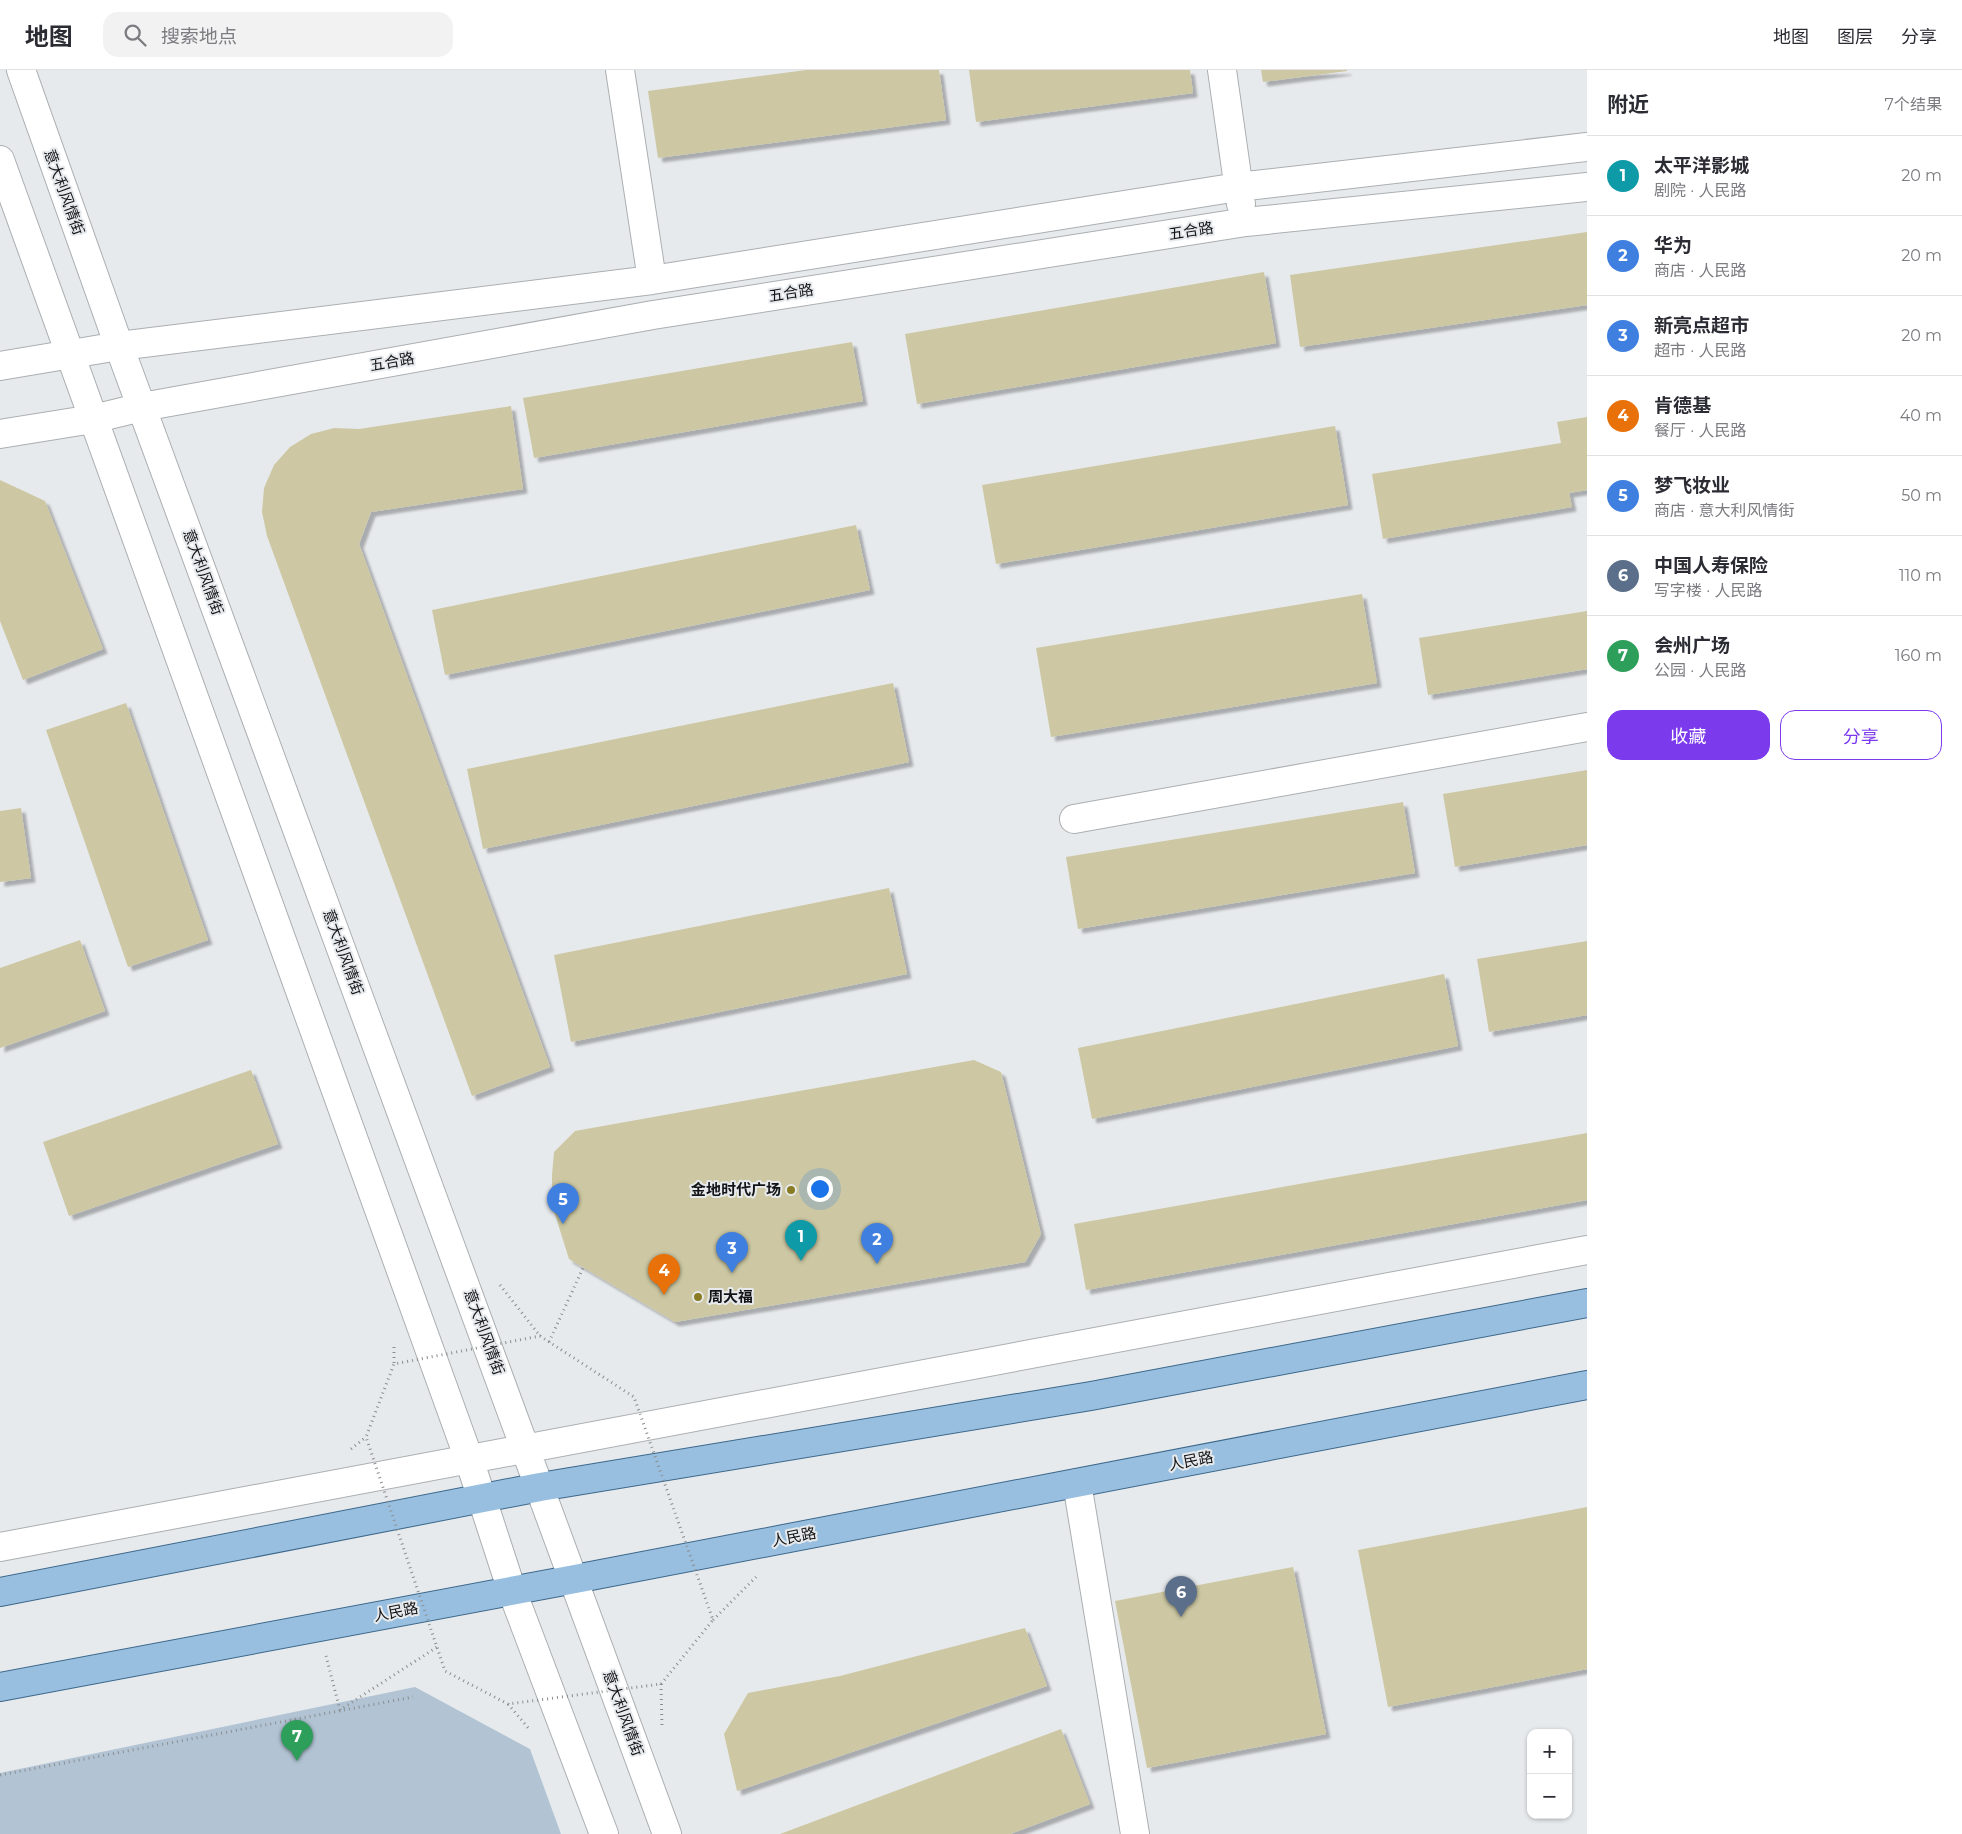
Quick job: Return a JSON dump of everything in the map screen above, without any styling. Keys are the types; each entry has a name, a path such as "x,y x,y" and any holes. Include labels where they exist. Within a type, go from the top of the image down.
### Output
{"main road":[{"path":"0,1592 540,1487 1091,1396 1587,1303"},
{"name":"人民路","path":"0,1687 1587,1385"}],"street":[{"name":"意大利风情街","path":"21,70 119,346 575,1579 667,1834"},
{"path":"620,70 652,280"},
{"path":"1222,70 1238,187 1246,222"},
{"path":"0,366 119,346 652,280 1238,187 1587,147"},
{"path":"0,160 483,1498 512,1591 604,1834"},
{"name":"五合路","path":"0,434 93,420 142,407 654,315 1246,222 1587,186"},
{"path":"1074,819 1587,727"},
{"path":"0,1547 1587,1250"},
{"path":"1077,1483 1135,1834"}],"path":[{"path":"549,1342 583,1268"},
{"path":"540,1336 549,1342 634,1398 713,1620 661,1684 508,1704 445,1671 366,1437 394,1364 540,1336"},
{"path":"319,1627 340,1710"},
{"path":"340,1710 437,1647"},
{"path":"0,1774 413,1697"}],"shaded area":[{"path":"415,1687 530,1749 561,1834 0,1834 0,1773"}],"building":[{"path":"806,70 939,70 946,120 658,158 648,91"},
{"path":"969,70 1190,70 1193,93 976,122"},
{"path":"1261,70 1347,70 1347,71 1263,82"},
{"path":"1587,232 1587,305 1300,347 1290,275"},
{"path":"1264,272 1276,343 917,404 905,334"},
{"path":"852,342 863,401 534,458 523,398"},
{"path":"511,406 523,489 371,512 359,544 550,1067 472,1096 267,536 262,512 264,488 274,465 290,447 311,434 334,428 359,429"},
{"path":"1587,417 1587,490 1569,493 1572,507 1383,539 1372,474 1561,443 1557,422"},
{"path":"1335,426 1348,505 996,564 982,485"},
{"path":"0,480 45,501 103,649 23,680 0,621"},
{"path":"856,525 870,590 445,675 432,610"},
{"path":"1362,594 1377,683 1051,737 1036,648"},
{"path":"1587,611 1587,669 1428,695 1419,638"},
{"path":"893,683 909,762 483,849 467,769"},
{"path":"126,703 208,940 128,967 46,730"},
{"path":"1587,770 1587,845 1455,867 1443,794"},
{"path":"1403,802 1415,873 1078,929 1066,857"},
{"path":"21,808 31,878 0,882 0,811"},
{"path":"889,888 907,974 571,1042 554,955"},
{"path":"80,940 105,1011 0,1048 0,968"},
{"path":"1587,941 1587,1015 1489,1032 1477,959"},
{"path":"1444,974 1458,1046 1092,1119 1078,1048"},
{"name":"金地时代广场","path":"974,1060 1001,1072 1041,1234 1025,1262 675,1322 569,1259 552,1205 552,1175 554,1152 575,1131"},
{"path":"251,1070 278,1144 69,1216 43,1142"},
{"path":"1587,1133 1587,1200 1086,1290 1074,1224"},
{"path":"1587,1507 1587,1669 1388,1707 1358,1550"},
{"path":"1293,1567 1326,1734 1147,1768 1115,1601"},
{"path":"1025,1628 1047,1686 737,1791 724,1734 748,1693 840,1676"},
{"path":"1061,1729 1090,1804 1010,1834 780,1834"}],"place":[{"name":"金地时代广场","path":"791,1190"},
{"name":"梦飞妆业","path":"563,1224"},
{"name":"太平洋影城","path":"801,1261"},
{"name":"华为","path":"877,1264"},
{"name":"新亮点超市","path":"732,1273"},
{"name":"肯德基","path":"664,1295"},
{"name":"周大福","path":"698,1297"},
{"name":"中国人寿保险","path":"1181,1617"},
{"name":"会州广场","path":"297,1761"}]}
